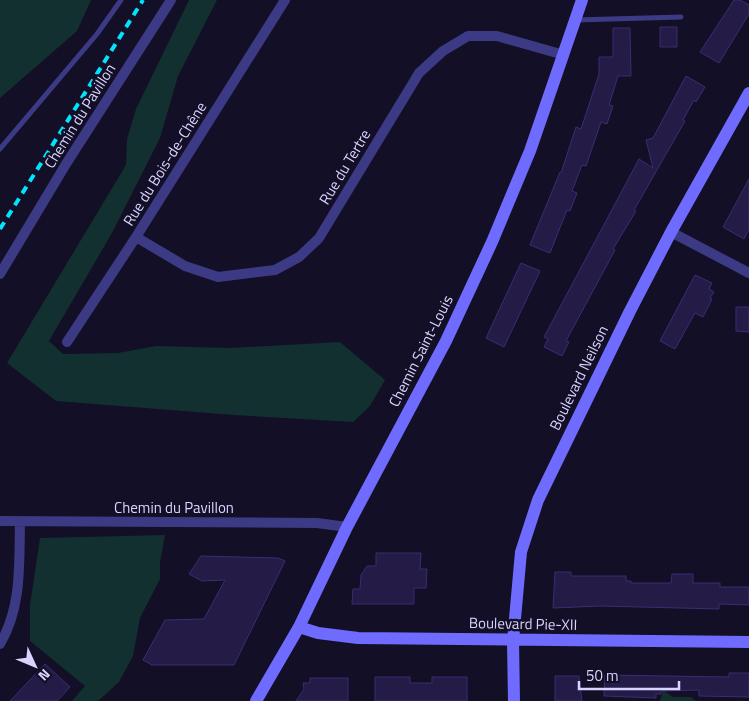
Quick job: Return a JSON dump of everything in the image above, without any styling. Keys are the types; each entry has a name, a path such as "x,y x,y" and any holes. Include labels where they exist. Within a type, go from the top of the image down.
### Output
{"street":[{"name":"Chemin du Pavillon","path":"0,274 66,164 171,0"},
{"name":"Rue du Bois-de-Chêne","path":"67,342 136,237 285,0"},
{"name":"Chemin Saint-Louis","path":"256,701 299,627 347,526 446,340 492,242 530,151 582,0"},
{"name":"Rue du Tertre","path":"136,237 185,266 218,277 275,270 299,257 319,238 419,73 444,51 468,36 497,36 564,55"},
{"name":"Boulevard Neilson","path":"514,701 513,641 521,552 538,500 609,353 671,232 749,93"},
{"path":"671,232 749,273"},
{"name":"Chemin du Pavillon","path":"0,522 317,523 347,526"},
{"path":"0,644 9,629 18,600 20,522"},
{"name":"Boulevard Pie-XII","path":"299,627 318,633 358,638 749,642"}],"lane":[{"path":"0,149 97,34 121,0"},
{"path":"576,20 681,17"}],"green space":[{"path":"0,0 91,0 77,31 0,98"},
{"path":"189,0 217,0 178,76 160,138 112,233 49,341 63,354 118,353 156,346 230,348 340,342 385,380 370,406 353,422 56,401 7,363 126,165 127,139 136,109"},
{"path":"165,535 160,563 160,579 140,618 133,656 119,682 98,701 72,701 85,686 30,641 30,605 40,538"},
{"path":"663,690 673,697 691,697 696,701 660,701"}],"building":[{"path":"734,0 740,0 749,5 749,14 719,63 700,52"},
{"path":"660,27 677,27 677,47 660,47"},
{"path":"613,28 630,28 631,76 618,76 609,105 613,106 607,124 601,122 586,166 582,165 572,191 577,193 570,211 567,210 550,253 530,245 561,173 576,127 581,129 599,74 599,57 613,57"},
{"path":"686,76 705,87 696,102 694,100 683,120 685,121 613,249 615,250 566,341 569,342 562,356 544,347 548,339 544,337 639,159 653,168 646,140 653,138"},
{"path":"749,179 749,229 744,239 723,227"},
{"path":"521,263 540,271 504,347 486,338"},
{"path":"695,275 712,283 709,289 714,292 703,317 695,313 675,349 660,341"},
{"path":"736,307 749,307 749,332 736,331"},
{"path":"376,553 421,553 420,569 427,569 426,588 414,588 414,604 352,604 353,589 360,589 361,575 367,566 376,566"},
{"path":"201,556 278,558 285,561 234,665 152,665 143,660 165,620 204,619 225,580 202,581 189,574"},
{"path":"555,572 571,572 571,576 626,576 626,581 631,581 631,583 671,583 672,574 693,574 693,583 720,583 720,587 749,587 749,605 719,604 719,609 601,606 553,608"},
{"path":"45,664 70,687 57,701 10,701"},
{"path":"729,673 749,673 749,697 699,696 699,690 661,691 661,694 656,694 656,698 604,696 605,675 729,677"},
{"path":"555,676 579,676 582,701 555,701"},
{"path":"375,677 410,677 410,683 432,683 432,677 467,677 467,701 375,701"},
{"path":"310,678 348,678 348,701 296,701 304,689 303,683 310,683"}],"railway":[{"path":"0,229 143,0"}]}
